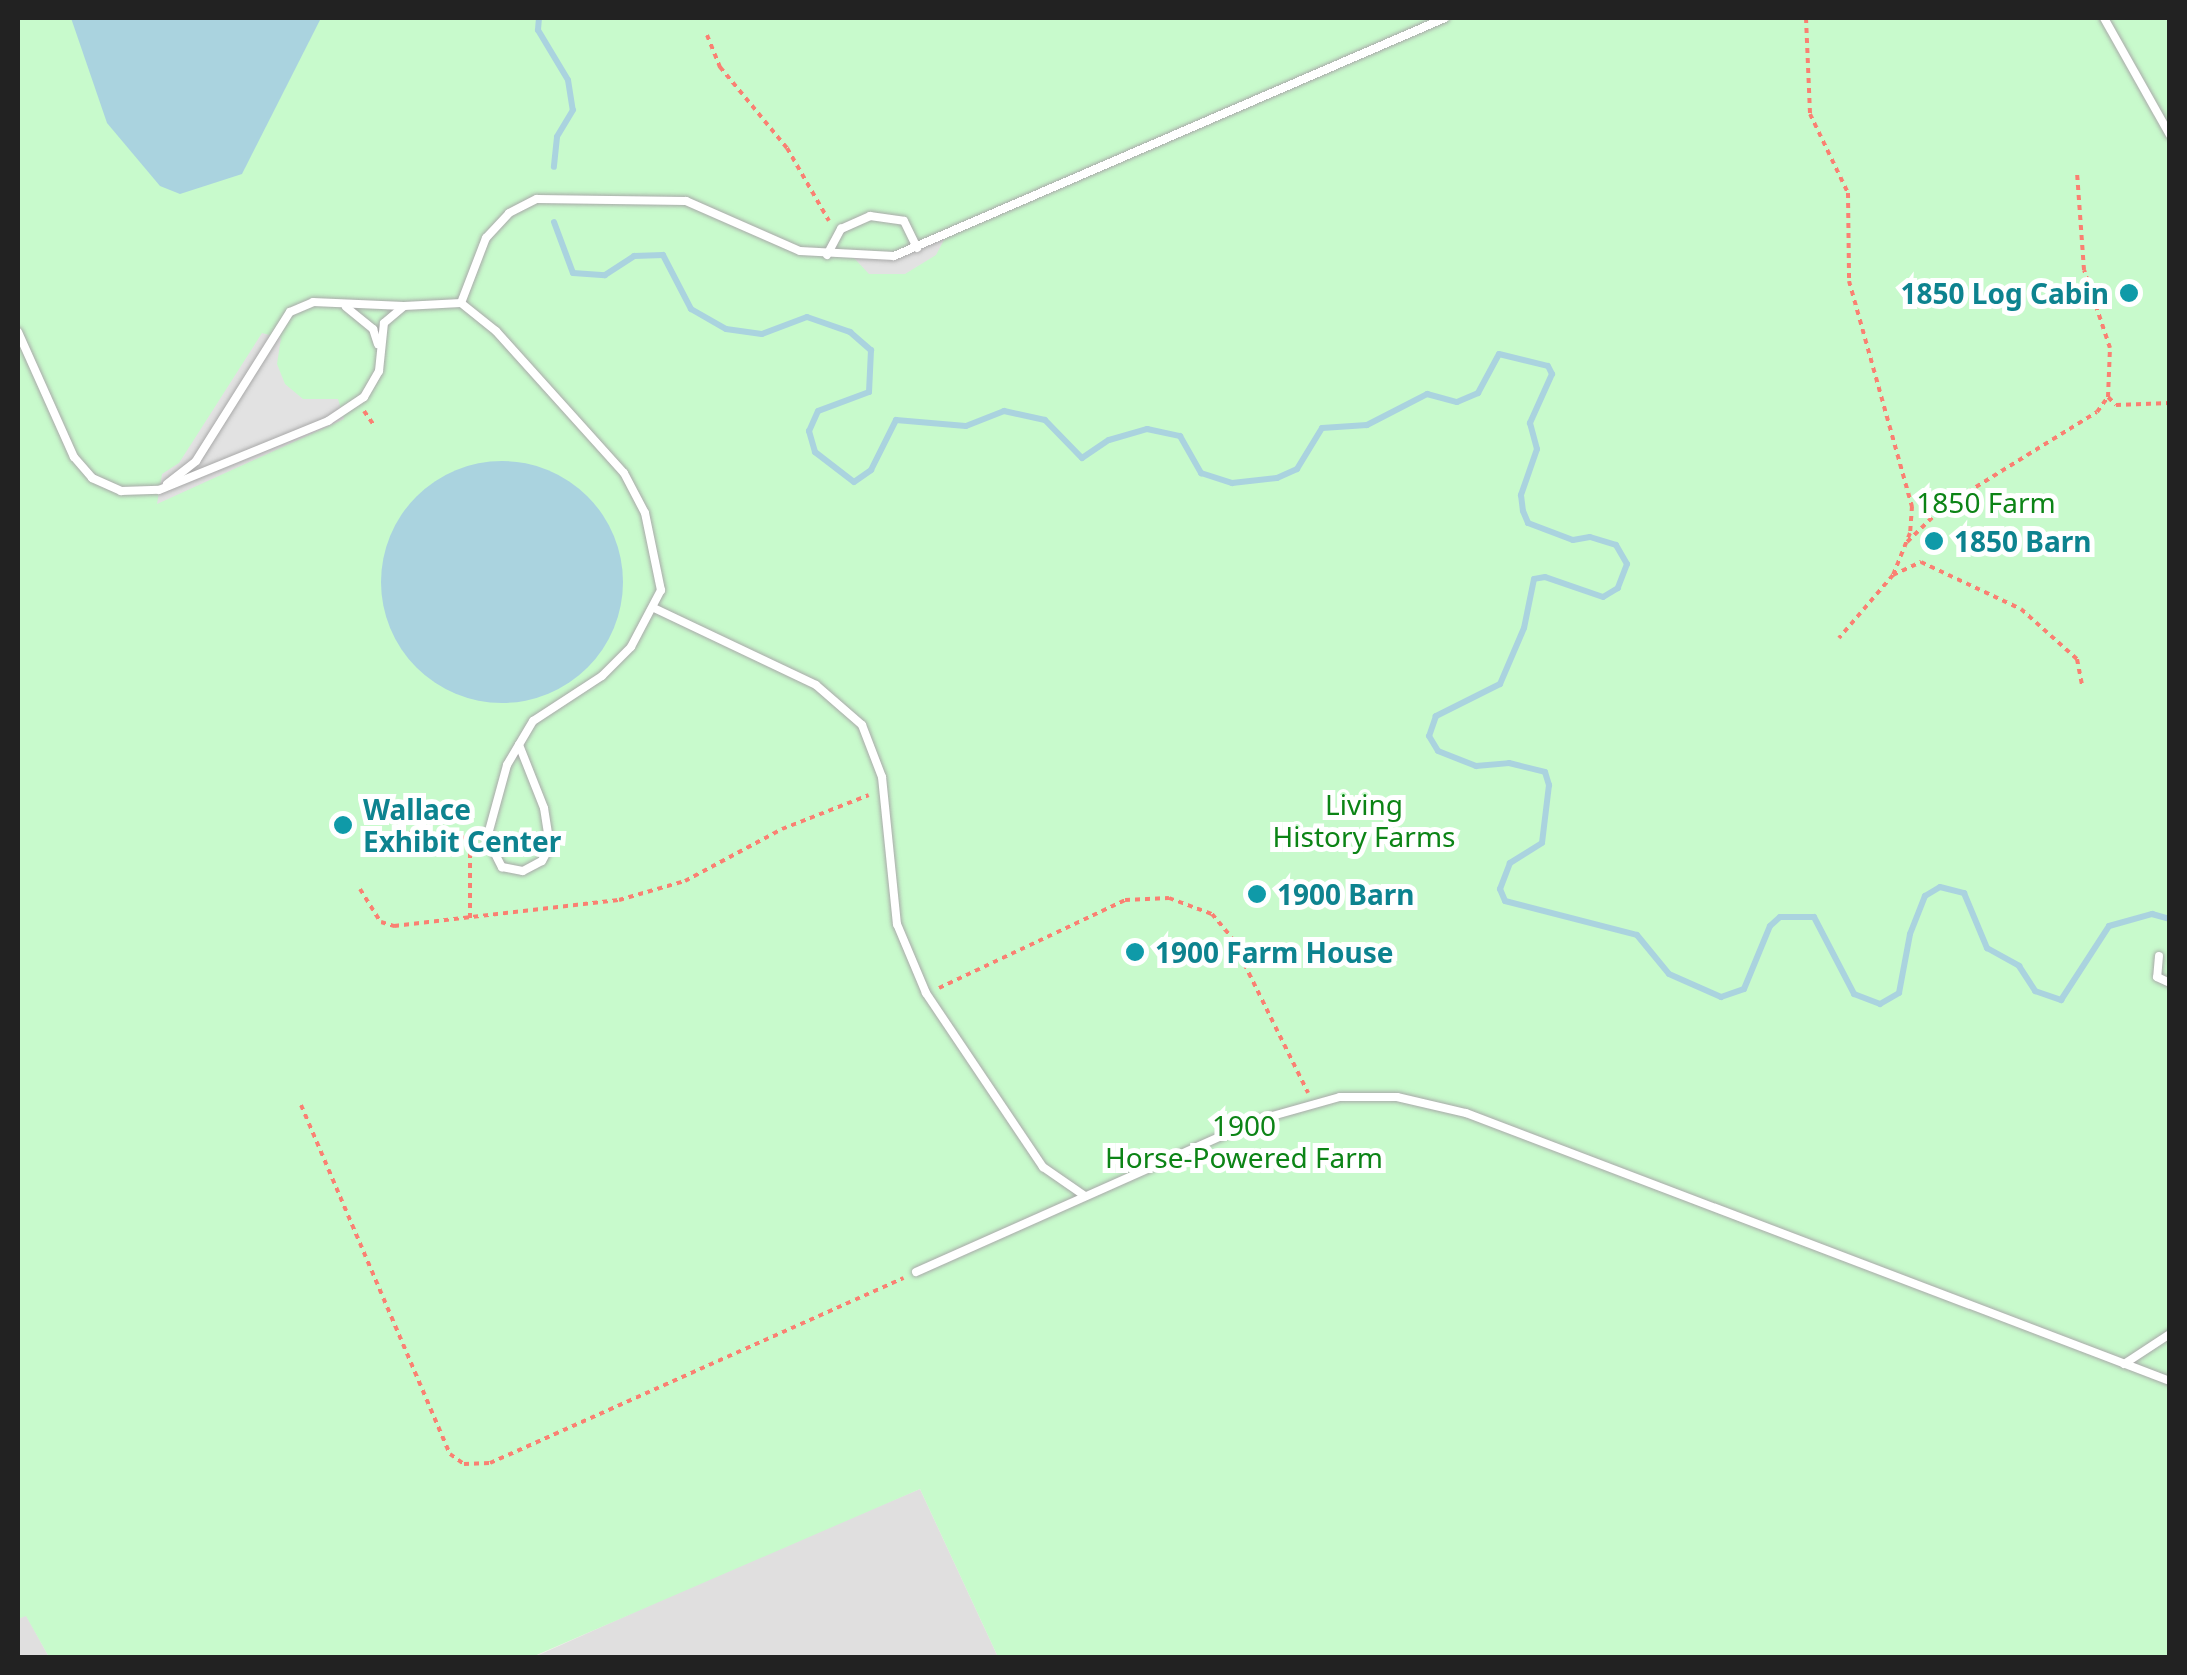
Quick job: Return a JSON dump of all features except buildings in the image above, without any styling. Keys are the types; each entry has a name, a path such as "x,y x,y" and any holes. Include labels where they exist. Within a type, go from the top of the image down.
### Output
{"lane":[{"path":"461,302 486,238 509,213 537,199 686,201 800,251 827,255 860,259 917,248 1444,18"},
{"path":"2104,18 2170,135"},
{"path":"827,255 837,234 853,221 889,216 904,222 917,248"},
{"path":"160,490 196,461 290,312 313,302 404,306 461,302 496,331 624,473 657,558 661,590 656,609 622,656 546,709 519,745 497,790 487,838 502,867 523,871 542,861 550,846 544,808 519,745"},
{"path":"338,302 358,312 379,346"},
{"path":"18,332 64,440 92,478 121,490 160,490 328,421 364,397 378,371 384,323 404,306"},
{"path":"656,609 837,698 874,747 883,790 897,924 926,993 1043,1167 1085,1196"},
{"path":"2158,956 2157,977 2170,983"},
{"path":"916,1272 1085,1196 1312,1102 1397,1096 1466,1112 2170,1381"},
{"path":"2124,1364 2170,1334"}],"path":[{"path":"1806,18 1810,114 1848,194 1849,281 1878,401 1907,477 1907,542"},
{"path":"707,36 720,67 787,148 837,234"},
{"path":"1839,638 1893,575 1907,542 1942,508 2097,412 2108,397 2110,348 2084,270 2078,172"},
{"path":"2108,397 2116,405 2170,403"},
{"path":"1893,575 1922,562 2021,609 2077,659 2082,685"},
{"path":"360,889 381,922 394,926 644,894 883,790"},
{"path":"399,833 487,838"},
{"path":"470,837 470,918"},
{"path":"926,993 1126,900 1148,896 1194,906 1212,914 1231,937 1312,1102"},
{"path":"301,1106 450,1454 464,1464 490,1463 916,1272"}],"shaded area":[{"path":"945,238 936,255 905,274 869,274 854,258 894,256"},
{"path":"262,333 281,338 277,364 285,384 303,399 338,399 344,419 157,504 162,474 179,463"},
{"path":"920,1489 998,1657 532,1658 753,1559"},
{"path":"26,1615 49,1657 18,1658 18,1619"}],"green space":[{"name":"Living History Farms","path":"18,18 2169,18 2169,1657 998,1657 920,1489 532,1657 49,1657 26,1616 18,1619"}],"water":[{"path":"71,18 321,18 242,174 180,194 160,186 107,123"},
{"path":"502,461 548,471 587,497 613,536 623,582 613,628 587,667 548,693 502,703 456,693 417,667 391,628 381,582 391,536 417,497 456,471"}],"waterway":[{"path":"539,18 538,30 568,80 573,110 557,137 554,167"},
{"path":"554,222 573,273 605,275 634,256 663,255 691,309 726,329 762,334 807,317 850,332 871,350 869,392 818,411 809,431 815,452 854,482 871,470 896,420 966,426 1004,411 1045,420 1082,458 1109,440 1147,429 1180,436 1201,473 1232,483 1277,478 1297,469 1322,428 1367,425 1427,394 1457,402 1478,393 1499,354 1548,366 1552,374 1530,423 1537,449 1521,495 1523,511 1528,523 1573,540 1590,537 1616,545 1627,564 1618,588 1603,597 1545,577 1534,579 1524,628 1500,684 1436,716 1429,736 1438,751 1476,766 1509,763 1545,772 1549,785 1542,843 1510,863 1500,889 1505,901 1637,935 1669,974 1721,997 1744,989 1770,926 1780,917 1814,917 1854,994 1880,1004 1899,993 1910,934 1925,896 1940,887 1964,893 1987,948 2019,966 2035,991 2061,1000 2109,926 2152,914 2170,919"}],"place":[{"name":"1850 Log Cabin","path":"2129,293"},
{"name":"1850 Barn","path":"1934,541"},
{"name":"Wallace Exhibit Center","path":"343,825"},
{"name":"1900 Barn","path":"1257,894"},
{"name":"1900 Farm House","path":"1135,952"}],"park label":[{"name":"1850 Farm","path":"1986,502"},
{"name":"1900 Horse-Powered Farm","path":"1244,1141"}]}
